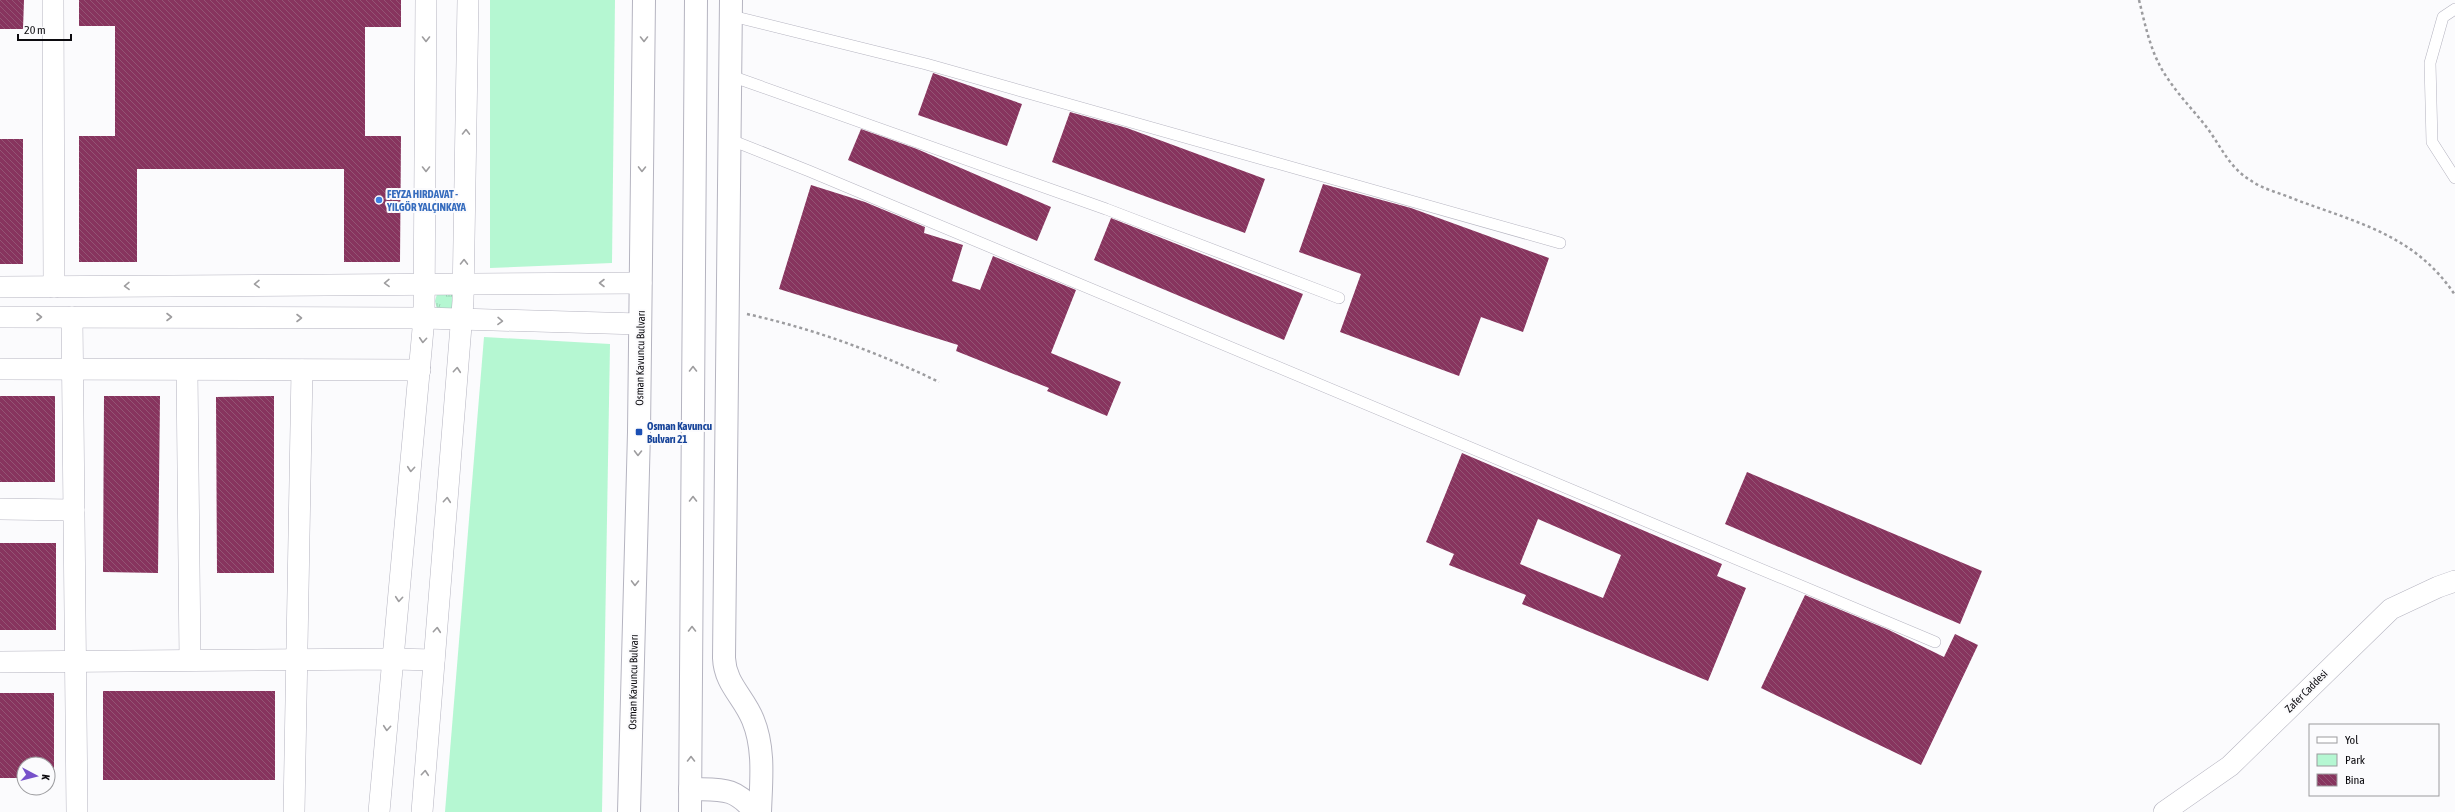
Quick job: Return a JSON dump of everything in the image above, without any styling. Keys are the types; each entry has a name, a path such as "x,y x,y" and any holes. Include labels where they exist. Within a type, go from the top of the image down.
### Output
{"main road":[{"name":"Osman Kavuncu Bulvarı","path":"629,812 641,283 644,0"},
{"path":"690,812 696,0"},
{"path":"732,8 724,668 731,686 740,697 753,720 760,746 760,812"},
{"path":"729,790 747,778 761,760"},
{"path":"690,789 729,790 740,796 755,812"}],"street":[{"path":"53,0 54,287"},
{"path":"379,812 424,318 426,283 426,0"},
{"path":"422,812 464,284 468,0"},
{"path":"0,287 426,283 641,283"},
{"path":"0,317 424,318 640,324"},
{"path":"72,317 77,812"},
{"path":"0,369 420,370"},
{"path":"187,370 190,660"},
{"path":"294,812 302,370"},
{"path":"0,509 74,510"},
{"name":"Zafer Caddesi","path":"2164,812 2230,766 2391,609 2438,586 2455,581"},
{"path":"0,662 393,658 434,660"}],"lane":[{"path":"732,8 1560,242"},
{"path":"2455,9 2443,17 2430,63 2432,142 2455,178"},
{"path":"731,76 1106,208 1339,298"},
{"path":"731,140 816,174 1935,642"}],"path":[{"path":"2139,0 2150,44 2167,78 2238,171 2251,181 2360,223 2400,241 2434,268 2455,295"},
{"path":"729,310 808,329 846,342 939,382"}],"green space":[{"path":"490,0 615,0 612,263 490,268"},
{"path":"452,289 457,309 437,309 435,301 437,294"},
{"path":"484,337 610,344 602,812 445,812"}],"building":[{"path":"0,0 24,0 23,29 0,29"},
{"path":"79,0 401,0 401,27 365,27 365,136 401,136 400,262 344,262 344,169 137,169 137,262 79,262 79,136 115,136 115,26 79,26"},
{"path":"933,73 1022,104 1007,146 918,115"},
{"path":"1070,112 1127,128 1265,179 1245,233 1052,162"},
{"path":"861,129 917,149 1051,207 1037,241 848,160"},
{"path":"0,139 23,139 23,264 0,264"},
{"path":"1323,184 1411,208 1549,258 1523,332 1481,317 1459,376 1340,332 1361,274 1299,252"},
{"path":"811,185 865,202 925,227 924,233 963,245 952,281 980,290 993,256 1076,290 1051,353 1121,382 1107,416 1047,391 1049,388 956,351 958,345 779,289"},
{"path":"1111,218 1303,294 1284,340 1094,260"},
{"path":"0,396 55,396 55,482 0,482"},
{"path":"104,396 160,396 158,573 103,572"},
{"path":"274,396 274,573 217,573 216,397"},
{"path":"1462,453 1722,564 1717,576 1746,588 1708,681 1522,604 1526,595 1449,565 1454,554 1426,542","holes":["1538,519 1621,555 1603,598 1520,564"]},
{"path":"1747,472 1982,571 1960,624 1725,524"},
{"path":"0,543 56,543 56,630 0,630"},
{"path":"1805,595 1889,630 1944,657 1955,634 1978,645 1921,765 1761,688"},
{"path":"103,691 275,691 275,780 103,780"},
{"path":"0,693 54,693 54,756 16,756 16,778 0,778"}],"place":[{"name":"FEYZA HIRDAVAT - YILGÖR YALÇINKAYA","path":"379,200"},
{"name":"Osman Kavuncu Bulvarı 21","path":"639,432"}]}
